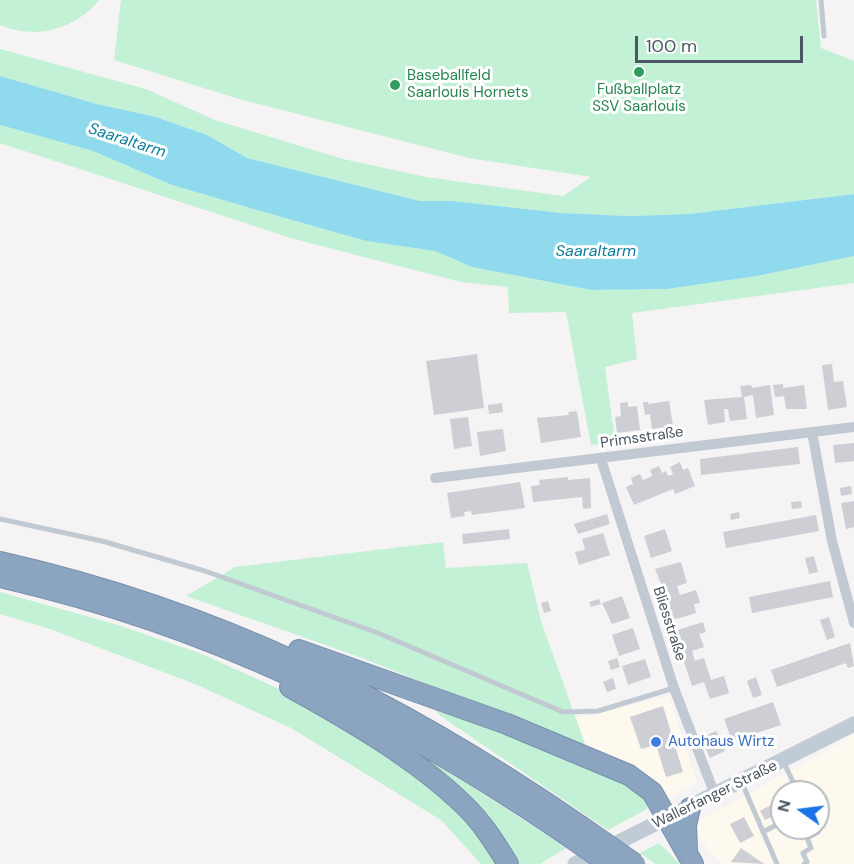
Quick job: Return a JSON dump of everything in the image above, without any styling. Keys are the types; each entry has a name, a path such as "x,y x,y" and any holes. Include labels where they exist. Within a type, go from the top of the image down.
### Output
{"highway":[{"path":"0,562 85,583 210,624 317,655 608,764 643,783 652,792 691,860"},
{"path":"0,577 81,598 161,623 263,662 387,722 635,864"},
{"path":"161,623 318,702 405,759 464,805 481,823 508,864"},
{"path":"210,624 320,671 393,708 470,753 572,829 609,864"},
{"path":"690,808 686,838 691,860"}],"main road":[{"name":"Wallerfanger Straße","path":"575,864 854,724"}],"street":[{"name":"Primsstraße","path":"435,478 854,427"},
{"path":"812,432 832,541 854,622"},
{"name":"Bliesstraße","path":"600,459 674,688 715,795"}],"lane":[{"path":"821,0 824,36"},
{"path":"0,519 102,541 205,571 378,633 563,712 598,711 674,688"},
{"path":"783,761 792,780"},
{"path":"742,782 777,864"},
{"path":"763,832 770,828"},
{"path":"804,864 807,862 803,853 811,848 808,840"}],"shaded area":[{"path":"669,695 697,783 669,797 586,747 576,717 594,715"},
{"path":"854,735 854,864 724,864 711,854 692,825 770,782 770,840 830,840 830,780 773,780"}],"green space":[{"path":"0,0 99,0 78,19 66,25 40,32 27,32 0,25"},
{"path":"121,0 816,0 821,48 854,61 854,194 688,214 629,216 562,213 454,201 420,201 247,158 207,135 156,117 97,104 0,76 0,49 146,89 215,120 343,159 426,177 563,196 591,177 469,158 239,99 114,60"},
{"path":"0,125 93,151 172,185 366,241 435,251 472,267 591,290 667,289 757,276 854,256 854,283 632,313 637,359 605,367 615,441 591,445 566,312 509,313 508,287 461,282 294,239 0,143"},
{"path":"443,542 446,568 527,563 541,621 586,747 357,656 186,596 235,567"},
{"path":"0,592 118,625 202,654 277,688 353,733 430,784 457,807 499,864 481,864 441,820 291,728 195,684 50,629 0,614"},
{"path":"431,705 602,770 636,787 648,799 647,809 608,830 439,715"},
{"path":"418,752 566,848 540,864 514,864 415,758"},
{"path":"659,843 680,864 656,864 640,853"}],"water":[{"name":"Saaraltarm","path":"0,76 97,104 156,117 207,135 247,158 420,201 453,201 562,213 629,216 688,214 854,194 854,256 757,276 667,289 591,290 472,267 435,251 366,241 172,185 93,151 0,125"}],"building":[{"path":"477,354 484,408 434,415 426,361"},
{"path":"832,364 834,382 843,381 847,407 828,410 822,365"},
{"path":"783,384 783,388 804,385 807,409 786,409 784,396 775,397 773,385"},
{"path":"751,385 752,388 770,385 774,415 756,418 753,395 744,397 747,419 730,421 728,409 724,409 725,422 708,425 704,400 742,397 740,386"},
{"path":"669,401 673,426 652,429 650,414 645,415 643,402 648,402 648,404"},
{"path":"628,402 628,407 637,406 640,430 617,433 615,417 621,416 620,403"},
{"path":"502,403 503,412 489,414 488,405"},
{"path":"577,411 581,437 541,443 537,418 569,415 568,412"},
{"path":"468,417 472,446 454,449 450,419"},
{"path":"503,429 506,451 480,456 477,432"},
{"path":"854,443 854,461 835,463 833,445"},
{"path":"798,447 800,464 701,475 700,459"},
{"path":"680,462 683,470 688,468 695,486 675,494 673,489 634,505 626,487 633,484 631,478 640,474 643,480 652,476 650,470 659,466 662,473 666,471 668,476 673,474 670,467"},
{"path":"568,477 568,480 590,478 591,508 583,509 582,497 533,502 531,486 540,485 539,480"},
{"path":"520,482 525,508 472,515 471,511 464,512 465,516 451,518 447,493"},
{"path":"851,486 852,494 841,496 840,488"},
{"path":"801,501 802,508 792,509 791,502"},
{"path":"854,501 854,527 846,529 841,503"},
{"path":"739,512 740,518 731,520 730,514"},
{"path":"607,514 610,524 578,534 574,524"},
{"path":"816,515 819,531 726,548 723,532"},
{"path":"509,529 510,539 463,544 462,534"},
{"path":"665,529 672,551 651,558 644,536"},
{"path":"603,533 610,555 579,565 575,552 585,550 582,539"},
{"path":"814,556 818,572 809,574 805,558"},
{"path":"681,562 687,583 677,586 680,595 696,590 700,603 694,604 696,613 670,621 667,598 655,569"},
{"path":"830,581 833,597 752,613 749,597"},
{"path":"622,596 630,618 612,624 602,603"},
{"path":"599,599 601,604 591,607 589,602"},
{"path":"548,601 551,611 544,613 541,603"},
{"path":"829,617 835,637 827,640 820,620"},
{"path":"703,622 706,632 699,634 704,647 692,651 695,661 704,658 711,680 724,676 729,693 710,699 704,682 692,686 674,631"},
{"path":"633,628 640,649 619,656 612,635"},
{"path":"850,643 854,666 848,668 846,663 777,687 771,670"},
{"path":"617,658 620,667 611,670 608,661"},
{"path":"645,659 651,677 628,685 622,666"},
{"path":"756,677 762,695 753,698 747,681"},
{"path":"613,678 616,689 607,692 603,682"},
{"path":"773,702 781,725 732,741 724,719"},
{"name":"Autohaus Wirtz","path":"663,706 683,772 666,777 656,745 641,749 630,717"},
{"path":"716,731 725,745 723,746 725,751 710,758 701,738"},
{"path":"770,806 770,818 765,820 760,811"},
{"path":"744,817 754,836 740,843 730,824"},
{"path":"741,848 764,864 731,862"}],"place":[{"name":"Fußballplatz SSV Saarlouis","path":"639,72"},
{"name":"Baseballfeld Saarlouis Hornets","path":"395,85"},
{"name":"Autohaus Wirtz","path":"656,742"}]}
